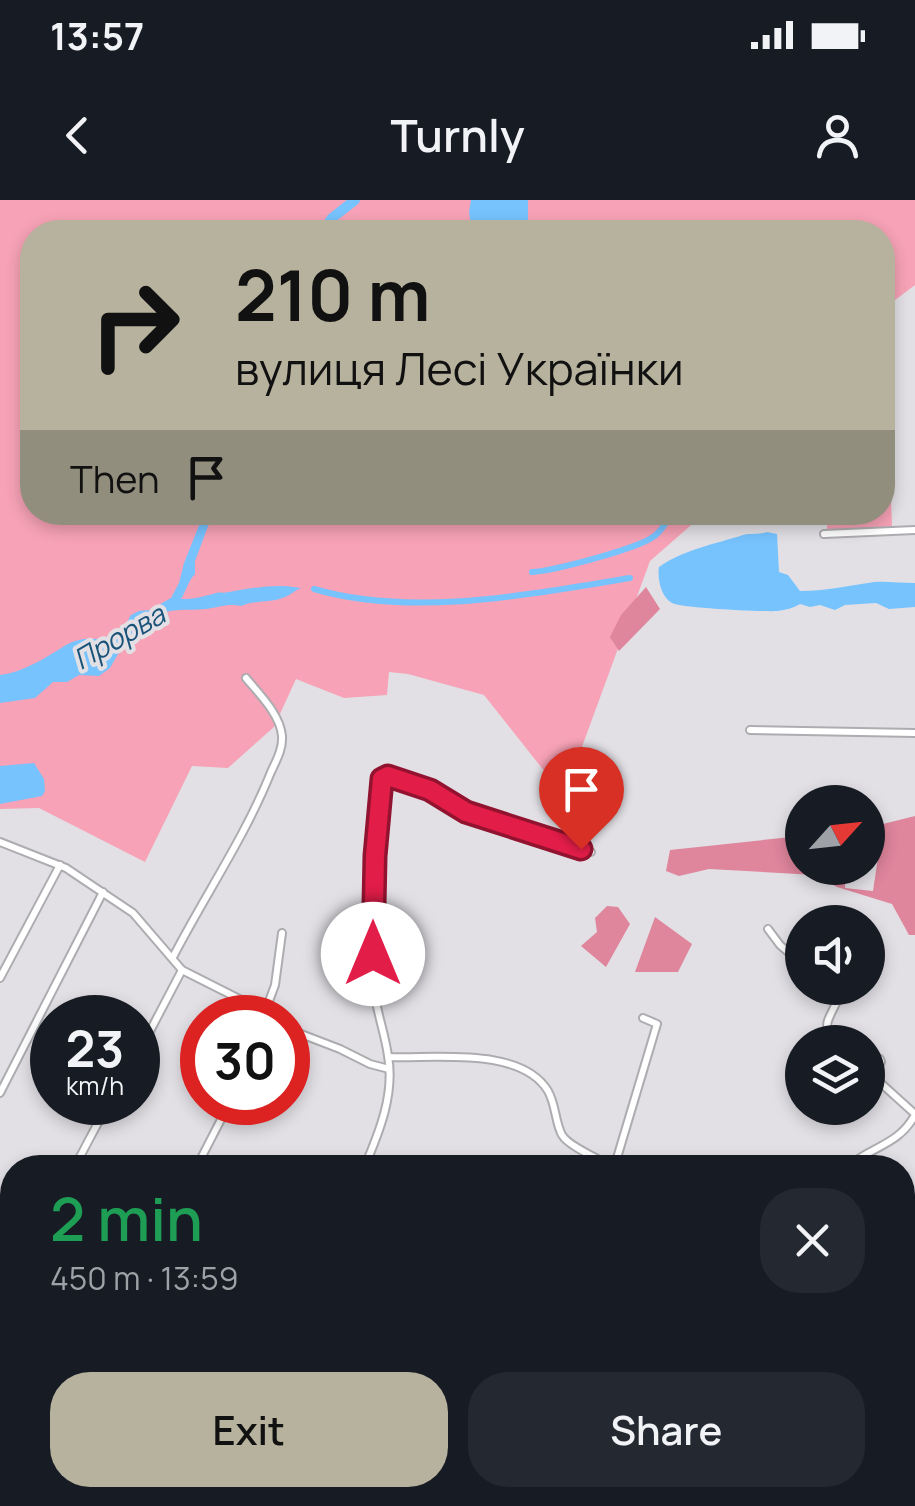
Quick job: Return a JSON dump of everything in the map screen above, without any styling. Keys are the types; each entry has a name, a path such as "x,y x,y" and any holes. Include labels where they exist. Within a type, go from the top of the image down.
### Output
{"street":[{"path":"824,534 915,530"},
{"path":"173,957 235,847 282,745 274,714 246,678"},
{"path":"750,730 915,733"},
{"path":"369,1155 383,1118 390,1081 389,1057 376,1004 372,918 382,779 388,776 430,790 466,812 591,852"},
{"path":"0,842 60,865 103,892 133,913 182,970 230,995"},
{"path":"0,978 60,865"},
{"path":"0,1093 103,892"},
{"path":"768,929 785,949"},
{"path":"272,995 282,934"},
{"path":"160,1012 182,970"},
{"path":"618,1155 658,1024 643,1018"},
{"path":"310,1037 389,1069"},
{"path":"389,1057 480,1058 529,1072 553,1103 561,1134 591,1155"},
{"path":"863,1155 899,1136 915,1114 885,1087"},
{"path":"81,1155 97,1125"},
{"path":"203,1155 218,1125"}],"shaded area":[{"path":"0,200 915,200 915,285 895,300 895,220 20,220 20,525 691,525 650,561 564,796 484,695 389,672 387,695 344,698 296,679 274,727 228,768 192,766 145,862 39,808 0,809"},
{"path":"827,525 892,525 892,527 827,530"},
{"path":"646,587 660,609 619,651 610,637 621,615"},
{"path":"915,816 915,935 909,935 892,904 833,885 873,891 874,885 885,885 885,824"},
{"path":"785,838 785,873 709,869 679,876 666,871 670,850"},
{"path":"607,906 618,907 630,924 606,967 581,946 597,932 595,918"},
{"path":"655,917 692,944 678,972 635,972"}],"water":[{"path":"471,200 528,200 528,220 470,220"},
{"path":"199,525 208,525 195,561 195,574 181,599 265,587 301,588 274,600 161,614 155,617 151,629 122,647 110,668 99,676 79,675 67,682 53,682 35,698 0,703 0,675 26,668 74,641 121,633 131,615 171,598"},
{"path":"767,532 777,534 779,572 788,575 800,591 874,582 915,583 915,607 889,609 876,603 845,605 835,610 800,604 777,611 740,610 678,605 665,596 659,582 659,567 699,548"},
{"path":"34,763 44,779 42,796 0,804 0,766"}],"waterway":[{"path":"331,220 355,200"},
{"path":"532,572 630,547 653,537 664,525"},
{"name":"Прорва","path":"314,589 352,598 431,602 512,596 630,578"}],"route":[{"path":"373,954 375,856 382,779 388,776 430,790 466,812 581,849"}]}
